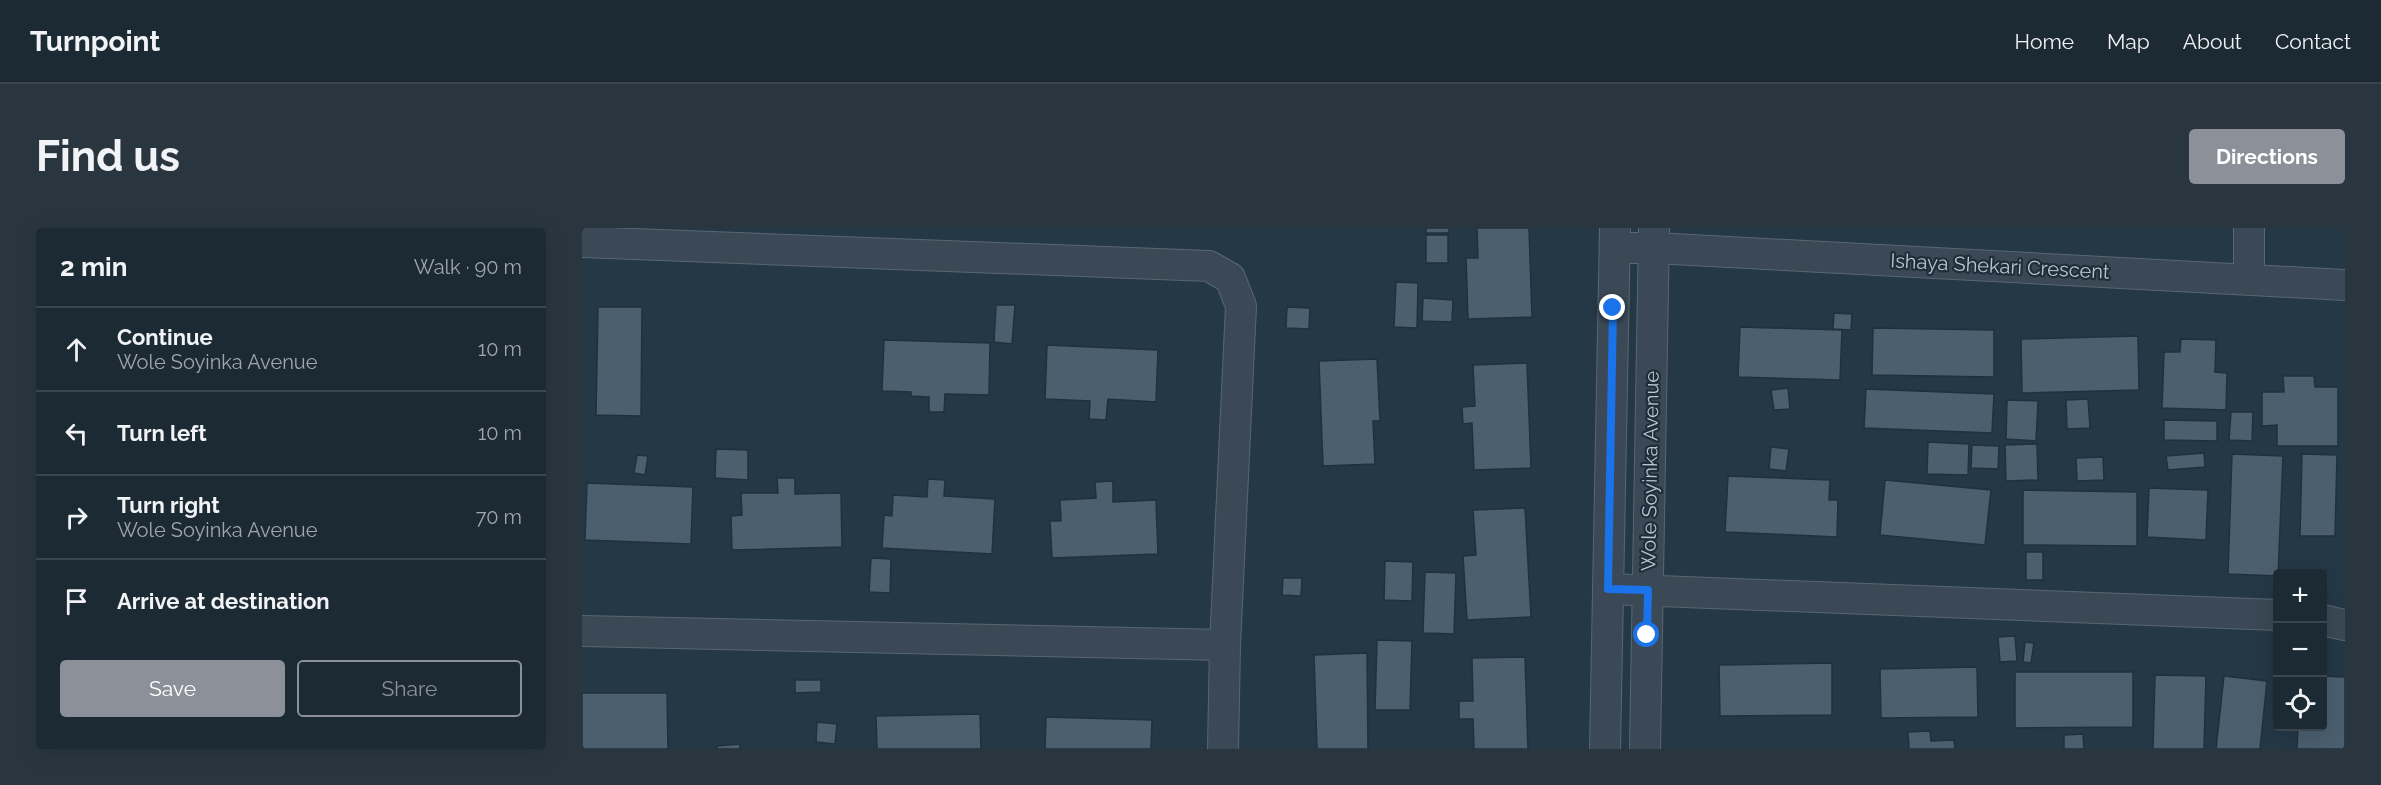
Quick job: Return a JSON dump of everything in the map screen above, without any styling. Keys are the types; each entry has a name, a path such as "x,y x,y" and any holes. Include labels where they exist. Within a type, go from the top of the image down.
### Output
{"street":[{"path":"2249,228 2249,278"},
{"name":"Ishaya Shekari Crescent","path":"1615,238 1654,238 2345,285"},
{"name":"Wole Soyinka Avenue","path":"1605,749 1615,238"},
{"name":"Wole Soyinka Avenue","path":"1645,749 1654,238"},
{"path":"582,242 1209,266 1230,278 1241,306 1225,645 1223,749"},
{"path":"1608,589 2273,615"},
{"path":"2327,621 2345,625"},
{"path":"582,631 1225,645"}],"building":[{"path":"1426,228 1449,228 1449,233 1426,233"},
{"path":"1477,228 1529,228 1532,317 1468,319 1466,258 1478,258"},
{"path":"1426,235 1448,235 1448,263 1426,263"},
{"path":"1396,282 1418,283 1417,328 1394,327"},
{"path":"1423,298 1453,300 1452,322 1422,321"},
{"path":"996,305 1015,305 1012,344 994,342"},
{"path":"598,307 642,307 641,416 596,415"},
{"path":"1287,307 1310,308 1309,329 1286,328"},
{"path":"1834,313 1852,314 1851,330 1833,329"},
{"path":"1740,327 1842,330 1840,380 1738,377"},
{"path":"1873,328 1994,330 1994,377 1872,375"},
{"path":"2138,336 2139,390 2022,393 2021,339"},
{"path":"2181,339 2216,340 2215,372 2227,373 2226,410 2162,408 2164,352 2180,352"},
{"path":"884,340 990,343 989,395 945,394 944,412 929,412 929,397 911,396 911,392 882,391"},
{"path":"1047,345 1158,350 1156,402 1108,399 1106,420 1089,419 1090,401 1045,399"},
{"path":"1377,359 1380,421 1373,421 1375,464 1323,466 1319,361"},
{"path":"1527,363 1531,468 1474,470 1472,423 1463,424 1462,407 1475,406 1473,365"},
{"path":"2283,376 2314,376 2315,387 2338,387 2338,446 2277,446 2277,425 2262,426 2262,392 2284,392"},
{"path":"1788,388 1790,409 1774,410 1771,390"},
{"path":"1866,389 1994,394 1992,433 1864,428"},
{"path":"2088,399 2090,428 2067,429 2066,400"},
{"path":"2007,400 2038,401 2036,441 2006,439"},
{"path":"2231,412 2253,412 2252,441 2229,440"},
{"path":"2164,420 2217,421 2217,441 2164,440"},
{"path":"1928,442 1969,444 1968,475 1927,474"},
{"path":"2037,444 2038,480 2006,481 2005,445"},
{"path":"1972,445 1999,446 1998,469 1971,468"},
{"path":"1771,447 1789,449 1786,471 1769,469"},
{"path":"716,449 748,450 748,480 715,478"},
{"path":"2204,453 2205,467 2168,470 2166,456"},
{"path":"2232,454 2283,456 2278,569 2273,569 2273,576 2228,574"},
{"path":"2302,454 2337,455 2335,536 2300,536"},
{"path":"637,455 648,456 645,475 634,473"},
{"path":"2103,457 2104,480 2077,481 2076,458"},
{"path":"1728,476 1830,480 1829,500 1838,500 1837,537 1725,532"},
{"path":"777,478 795,478 795,494 841,493 842,547 732,550 731,516 742,515 741,493 778,493"},
{"path":"928,479 945,480 944,496 995,499 992,554 882,548 884,515 892,516 893,495 927,497"},
{"path":"1885,480 1991,490 1985,545 1880,535"},
{"path":"1113,481 1113,502 1156,500 1158,554 1052,558 1050,521 1061,521 1060,500 1096,498 1095,482"},
{"path":"587,483 693,487 691,544 585,540"},
{"path":"2149,488 2208,490 2206,540 2147,537"},
{"path":"2023,490 2137,492 2137,546 2023,545"},
{"path":"1525,508 1531,617 1467,620 1463,556 1476,555 1473,510"},
{"path":"2026,552 2043,552 2043,580 2026,580"},
{"path":"871,558 891,559 890,593 869,592"},
{"path":"1385,561 1413,562 1412,601 1384,600"},
{"path":"1425,572 1456,573 1454,634 1423,633"},
{"path":"1283,578 1302,578 1301,596 1282,595"},
{"path":"2015,636 2017,661 2000,662 1998,637"},
{"path":"1377,640 1412,641 1410,710 1375,710"},
{"path":"2025,642 2034,643 2031,663 2023,662"},
{"path":"1367,653 1368,749 1317,749 1314,655"},
{"path":"1525,657 1528,749 1474,749 1473,719 1459,719 1459,701 1473,701 1472,658"},
{"path":"1832,663 1832,715 1720,716 1719,665"},
{"path":"1977,667 1978,717 1881,718 1880,669"},
{"path":"2015,672 2133,672 2133,727 2015,728"},
{"path":"2155,675 2206,676 2204,749 2153,749"},
{"path":"2224,676 2267,681 2260,749 2216,749"},
{"path":"2327,676 2345,677 2345,749 2297,749 2298,731 2327,731"},
{"path":"795,680 821,680 821,692 795,693"},
{"path":"582,693 667,693 668,749 582,749"},
{"path":"980,714 981,749 877,749 876,716"},
{"path":"1046,717 1152,720 1151,749 1045,749"},
{"path":"817,722 837,724 835,744 816,742"},
{"path":"1930,731 1931,741 1954,740 1955,749 1909,749 1908,732"},
{"path":"2083,734 2084,749 2064,749 2064,735"},
{"path":"740,744 740,749 717,749 717,746"}],"route":[{"path":"1613,308 1608,589 1648,590 1647,635"}]}
